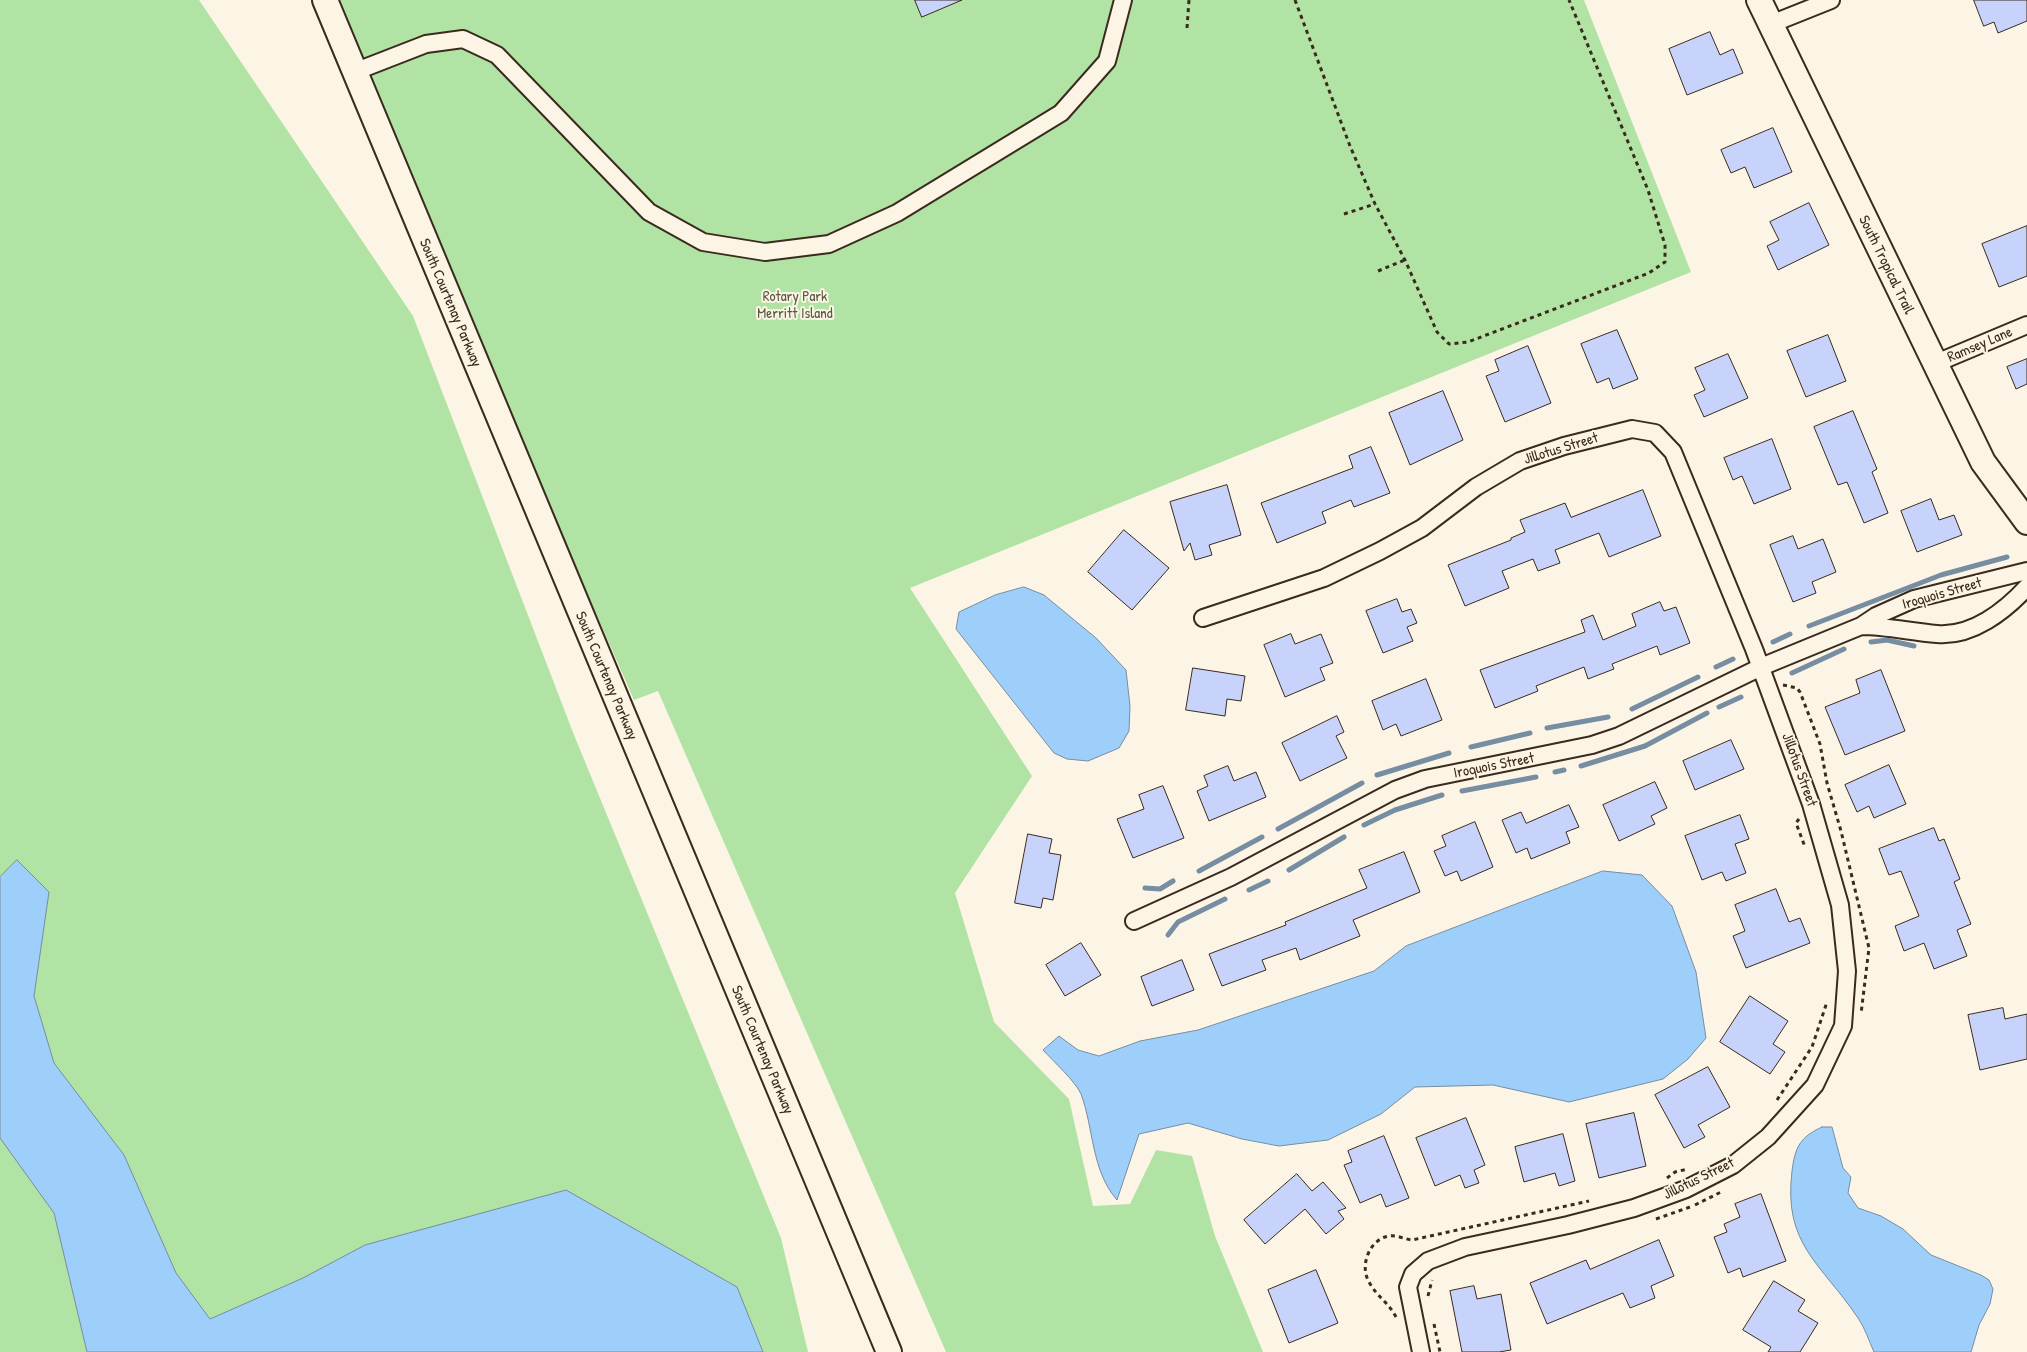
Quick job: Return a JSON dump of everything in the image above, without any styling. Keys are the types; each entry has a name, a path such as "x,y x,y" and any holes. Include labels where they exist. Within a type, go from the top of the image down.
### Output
{"main road":[{"name":"South Courtenay Parkway","path":"325,0 889,1352"},
{"name":"South Tropical Trail","path":"1759,0 1983,462 2027,522"}],"street":[{"path":"354,72 426,44 463,39 497,55 649,212 703,242 766,252 829,244 897,213 1061,113 1107,62 1123,0"},
{"path":"1771,24 1831,0"},
{"name":"Ramsey Lane","path":"1934,364 2027,325"},
{"name":"Jillotus Street","path":"1203,618 1324,578 1380,551 1422,528 1476,487 1520,461 1564,446 1632,428 1655,433 1673,452 1768,684 1811,804 1840,905 1847,971 1843,1026 1815,1085 1761,1143 1733,1165 1686,1188 1634,1208 1568,1225 1465,1247 1428,1261 1413,1274 1408,1287 1421,1352"},
{"name":"Iroquois Street","path":"1134,921 1231,877 1395,790 1425,779 1601,742 1619,736 1761,667 1860,626 1876,616 1914,598 2027,571"},
{"name":"Iroquois Street","path":"1860,626 1884,626 1940,635 1963,631 1992,618 2027,587"}],"path":[{"path":"1186,28 1189,0"},
{"path":"1295,0 1374,204 1405,260 1437,332 1449,344 1468,342 1649,273 1665,262 1665,245 1648,190 1569,0"},
{"path":"1344,214 1374,204"},
{"path":"1378,271 1405,260"},
{"path":"1768,684 1782,684 1797,688 1820,744 1827,783 1841,831 1869,948 1860,1016"},
{"path":"1806,850 1796,823 1811,804"},
{"path":"1773,1106 1812,1047 1829,994"},
{"path":"1660,1181 1675,1172 1696,1167"},
{"path":"1647,1222 1672,1214 1722,1191"},
{"path":"1399,1324 1391,1306 1373,1288 1364,1270 1368,1253 1378,1240 1387,1236 1398,1236 1412,1240 1594,1200"},
{"path":"1429,1304 1428,1290 1436,1275"},
{"path":"1432,1319 1440,1352"}],"green space":[{"path":"0,0 199,0 413,316 574,735 781,1238 808,1352 0,1352"},
{"name":"Rotary Park Merritt Island","path":"327,0 1584,0 1691,272 910,588 1032,776 955,893 994,1022 1069,1099 1093,1206 1130,1204 1156,1150 1192,1156 1215,1236 1263,1352 946,1352 658,691 634,700"}],"water":[{"path":"1024,587 1044,595 1096,638 1126,670 1130,706 1129,731 1119,748 1088,761 1067,759 1054,753 956,629 959,612 995,595"},
{"path":"17,860 49,892 34,996 54,1063 124,1155 176,1273 210,1319 303,1278 365,1245 566,1190 737,1287 763,1352 87,1352 54,1213 0,1138 0,877"},
{"path":"1603,871 1642,875 1672,906 1696,972 1706,1038 1688,1059 1663,1079 1569,1102 1493,1085 1415,1087 1381,1114 1328,1140 1279,1146 1242,1139 1188,1123 1139,1134 1117,1200 1102,1176 1081,1094 1043,1050 1059,1036 1078,1050 1099,1056 1140,1041 1198,1030 1374,971 1406,946"},
{"path":"1822,1127 1832,1127 1843,1168 1851,1177 1848,1193 1858,1208 1881,1216 1903,1229 1931,1255 1989,1280 1993,1289 1990,1304 1979,1325 1971,1352 1874,1352 1858,1318 1808,1252 1799,1236 1793,1217 1791,1196 1795,1155 1804,1139"}],"building":[{"path":"915,0 962,0 922,17"},
{"path":"1974,0 2027,0 2027,21 1998,33 1994,22 1984,26"},
{"path":"1710,32 1720,55 1733,49 1743,73 1687,95 1669,49"},
{"path":"1773,128 1792,172 1754,188 1745,167 1731,173 1721,150"},
{"path":"1809,203 1829,245 1778,270 1767,246 1779,240 1770,222"},
{"path":"2027,226 2027,276 1999,287 1982,244"},
{"path":"1617,330 1638,379 1613,389 1609,378 1597,383 1581,344"},
{"path":"1828,335 1846,381 1806,397 1787,351"},
{"path":"1528,346 1551,403 1505,422 1486,376 1499,371 1495,360"},
{"path":"1728,354 1748,398 1704,417 1694,395 1705,390 1695,368"},
{"path":"2027,359 2027,384 2016,389 2007,367"},
{"path":"1443,391 1463,440 1410,465 1389,413"},
{"path":"1853,411 1877,469 1872,472 1888,513 1864,523 1847,482 1838,485 1814,427"},
{"path":"1772,439 1791,489 1754,504 1742,476 1733,480 1724,458"},
{"path":"1371,447 1390,493 1354,507 1351,500 1322,512 1326,523 1277,543 1261,503 1353,468 1349,456"},
{"path":"1227,485 1241,535 1209,545 1212,555 1195,560 1190,543 1184,551 1170,502"},
{"path":"1643,490 1661,536 1609,557 1599,533 1555,550 1560,563 1538,571 1533,559 1502,571 1509,588 1465,606 1448,565 1511,540 1511,538 1525,532 1520,520 1565,503 1571,517"},
{"path":"1931,499 1939,520 1954,515 1962,535 1917,552 1901,511"},
{"path":"1124,530 1169,568 1132,610 1088,572"},
{"path":"1793,536 1798,549 1823,539 1836,572 1812,582 1816,593 1793,602 1770,545"},
{"path":"1397,599 1402,612 1411,609 1417,623 1407,627 1413,641 1383,653 1366,611"},
{"path":"1660,602 1664,611 1676,607 1690,643 1660,655 1657,646 1612,664 1614,669 1588,679 1584,667 1536,686 1538,691 1495,708 1480,670 1585,632 1581,620 1593,615 1603,640 1636,626 1632,614"},
{"path":"1291,634 1295,644 1321,634 1333,663 1320,668 1325,680 1285,697 1264,645"},
{"path":"1193,668 1245,676 1241,701 1227,699 1225,716 1186,710"},
{"path":"1881,670 1905,731 1845,755 1825,707 1860,693 1856,680"},
{"path":"1426,679 1442,720 1401,736 1396,724 1383,730 1372,701"},
{"path":"1337,716 1344,732 1336,736 1347,758 1300,781 1282,743"},
{"path":"1731,740 1744,769 1695,790 1683,761"},
{"path":"1889,765 1906,804 1874,818 1869,806 1857,812 1845,785"},
{"path":"1228,766 1234,781 1256,772 1266,797 1209,821 1197,791 1208,786 1204,776"},
{"path":"1655,782 1667,808 1651,816 1655,824 1619,841 1603,805"},
{"path":"1163,786 1184,838 1133,858 1117,819 1144,809 1139,795"},
{"path":"1569,805 1579,827 1566,832 1570,843 1531,859 1527,848 1516,853 1502,820 1521,812 1526,823"},
{"path":"1740,815 1749,839 1735,844 1746,873 1726,881 1722,872 1702,880 1685,836"},
{"path":"1475,822 1493,867 1461,881 1457,871 1445,876 1434,851 1446,846 1442,836"},
{"path":"1934,828 1939,841 1944,839 1960,879 1954,882 1971,924 1957,930 1967,956 1934,969 1924,943 1904,951 1895,926 1919,916 1901,871 1889,875 1879,849"},
{"path":"1028,834 1052,839 1049,853 1061,855 1053,900 1043,898 1041,908 1015,903"},
{"path":"1404,852 1420,892 1353,920 1360,936 1300,960 1296,948 1262,960 1266,970 1222,986 1209,954 1286,925 1285,922 1367,888 1359,870"},
{"path":"1776,889 1789,922 1800,918 1810,943 1746,968 1733,936 1745,931 1735,905"},
{"path":"1081,943 1101,975 1065,996 1046,965"},
{"path":"1182,960 1194,990 1152,1006 1141,977"},
{"path":"1750,996 1788,1021 1773,1044 1785,1052 1770,1074 1720,1042"},
{"path":"2003,1008 2005,1019 2027,1014 2027,1059 1980,1070 1968,1015"},
{"path":"1708,1067 1730,1107 1698,1125 1705,1137 1684,1148 1655,1095"},
{"path":"1634,1113 1646,1166 1599,1178 1586,1124"},
{"path":"1466,1118 1485,1165 1474,1170 1479,1183 1465,1188 1460,1175 1435,1186 1416,1138"},
{"path":"1563,1134 1575,1181 1559,1186 1555,1173 1524,1182 1515,1147"},
{"path":"1384,1136 1409,1198 1386,1207 1381,1194 1360,1203 1344,1165 1352,1162 1348,1151"},
{"path":"1297,1174 1312,1191 1323,1182 1346,1208 1338,1211 1344,1219 1326,1234 1305,1209 1265,1244 1244,1220"},
{"path":"1761,1194 1786,1261 1743,1277 1740,1268 1728,1273 1714,1237 1727,1232 1724,1224 1740,1217 1735,1204"},
{"path":"1659,1240 1674,1276 1651,1286 1655,1298 1630,1308 1623,1293 1547,1324 1530,1283 1586,1260 1590,1269"},
{"path":"1316,1270 1338,1323 1289,1343 1268,1290"},
{"path":"1774,1281 1805,1300 1798,1311 1818,1323 1800,1352 1768,1352 1771,1347 1743,1330"},
{"path":"1474,1286 1477,1299 1501,1294 1511,1350 1499,1352 1462,1352 1450,1291"}],"waterway":[{"path":"1809,626 1941,575 2007,557"},
{"path":"1773,642 1790,634"},
{"path":"1871,642 1887,640 1914,646"},
{"path":"1792,673 1844,649"},
{"path":"1716,667 1733,659"},
{"path":"1632,709 1698,677"},
{"path":"1719,707 1741,697"},
{"path":"1581,766 1645,746 1707,713"},
{"path":"1547,728 1608,717"},
{"path":"1471,747 1530,733"},
{"path":"1377,775 1449,753"},
{"path":"1555,772 1564,770"},
{"path":"1462,791 1536,777"},
{"path":"1278,829 1362,783"},
{"path":"1364,825 1395,810 1442,795"},
{"path":"1199,871 1262,837"},
{"path":"1289,870 1344,837"},
{"path":"1145,888 1160,889 1173,881"},
{"path":"1249,890 1268,881"},
{"path":"1168,935 1178,922 1225,899"}]}
